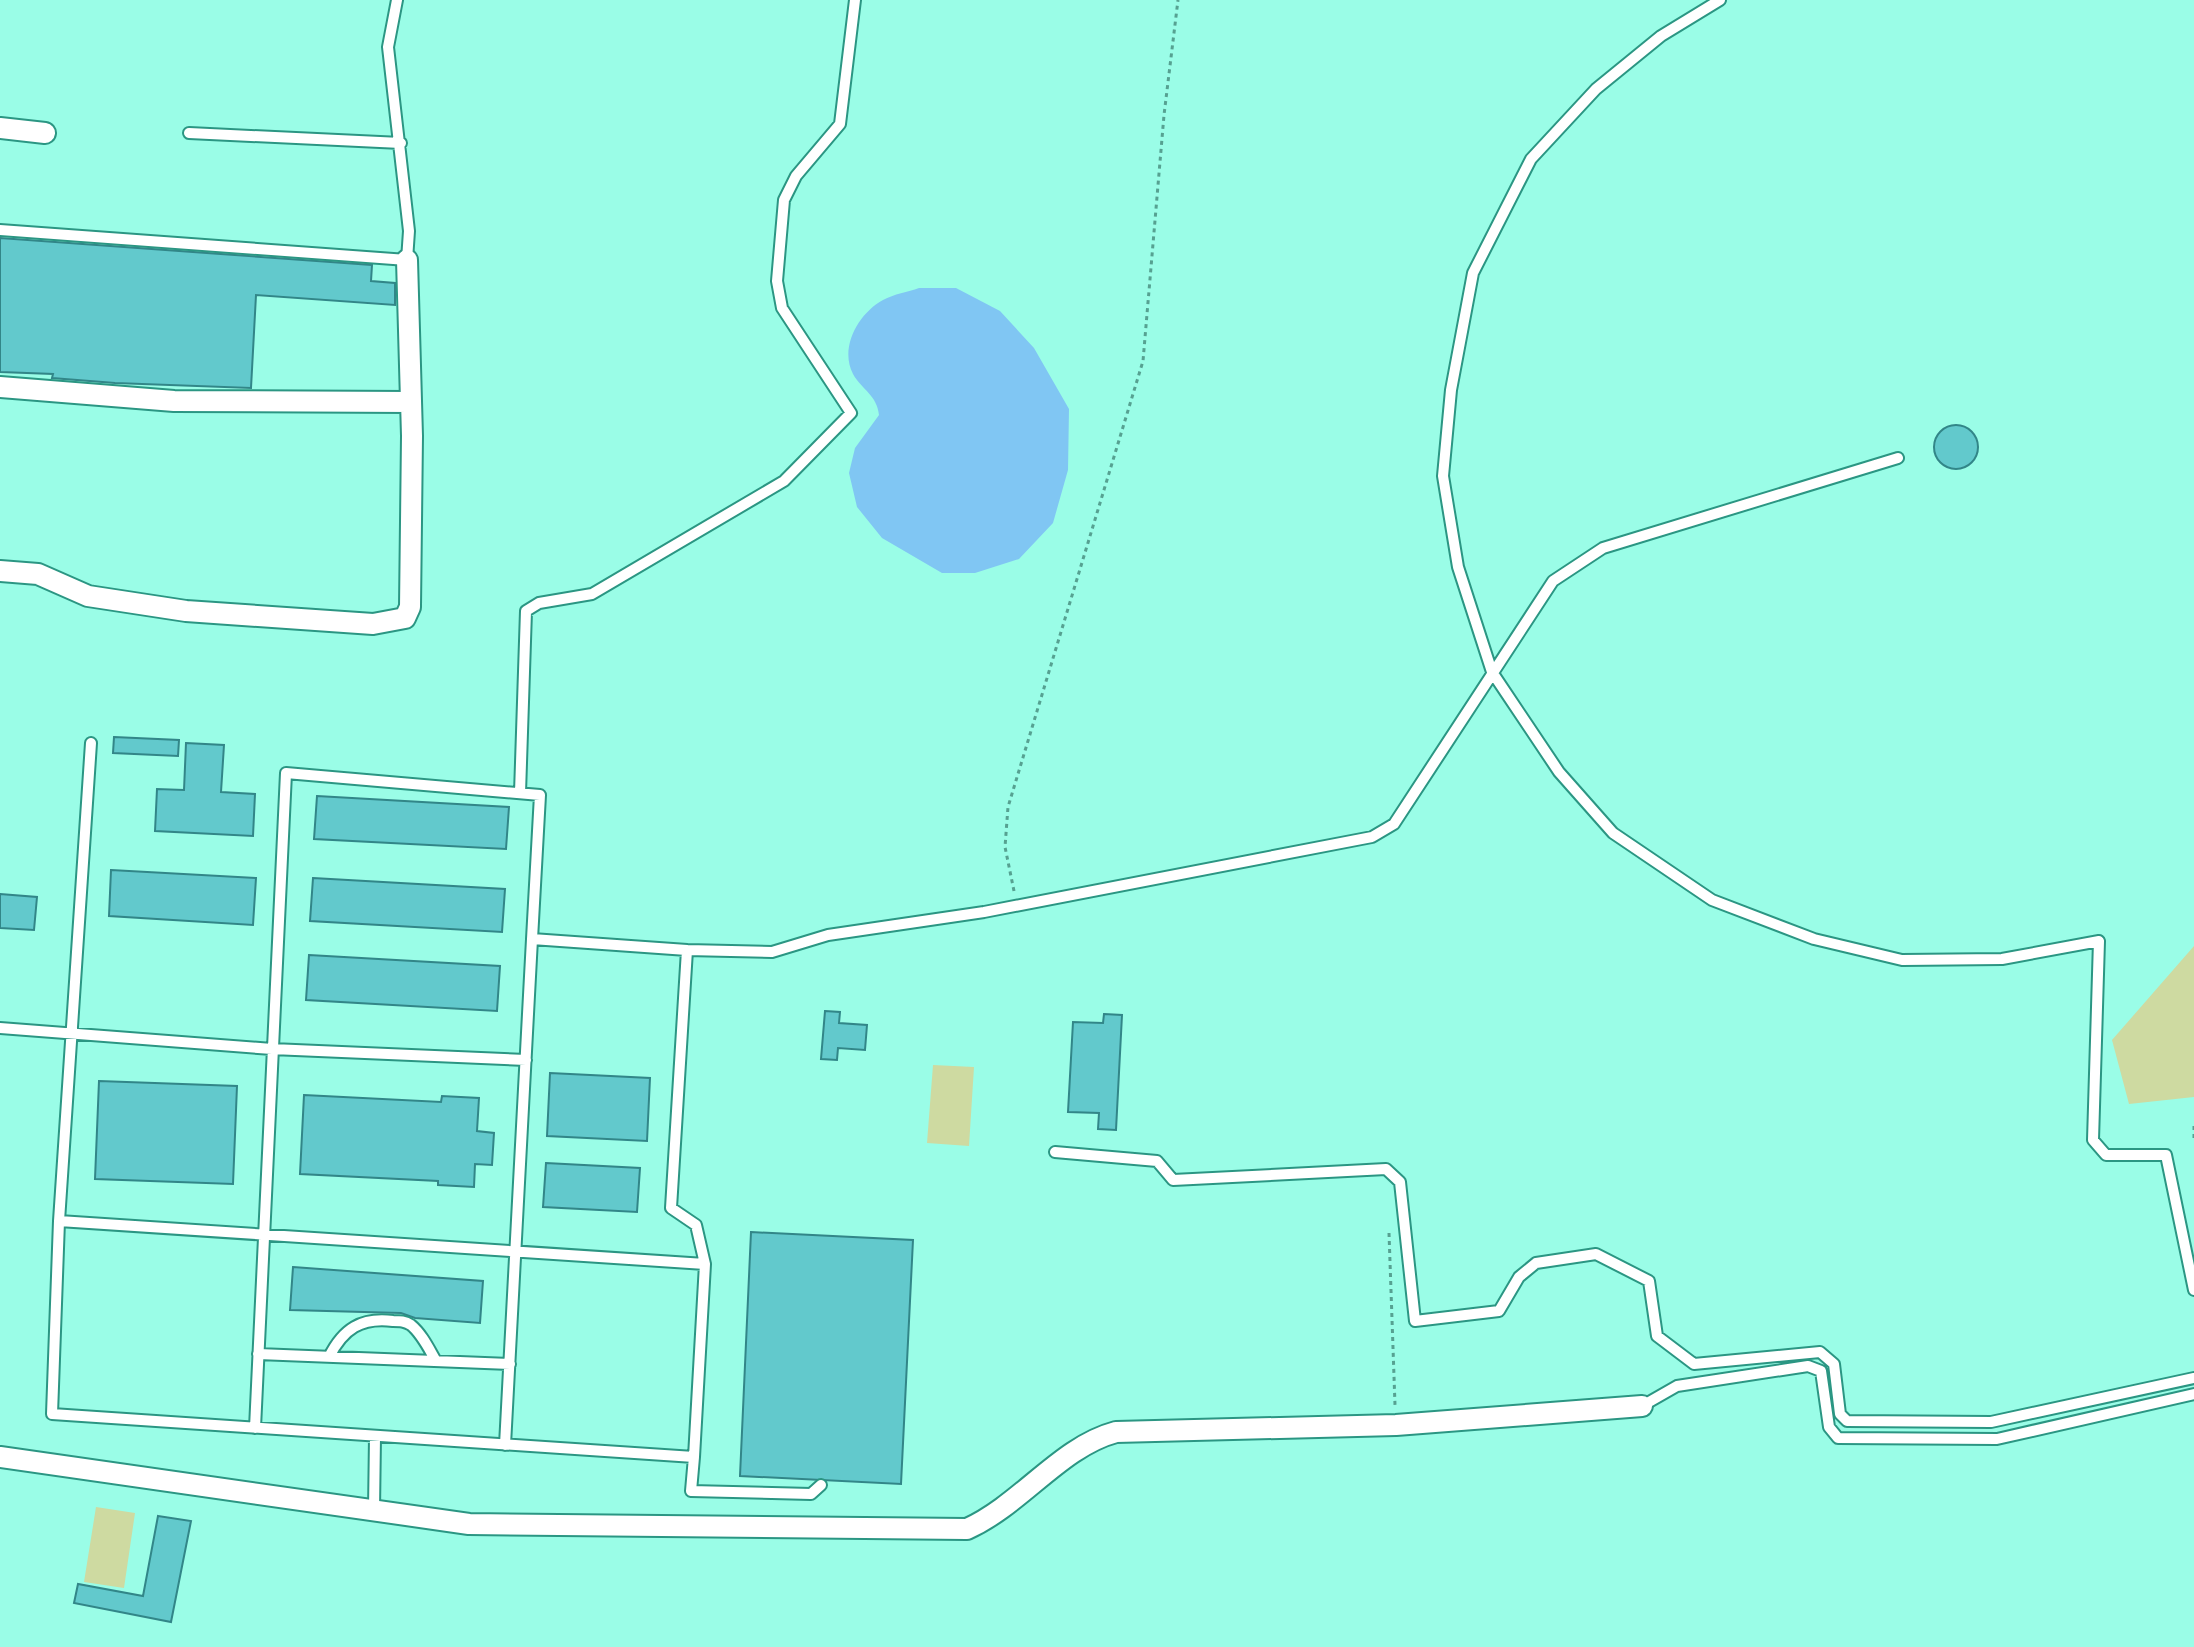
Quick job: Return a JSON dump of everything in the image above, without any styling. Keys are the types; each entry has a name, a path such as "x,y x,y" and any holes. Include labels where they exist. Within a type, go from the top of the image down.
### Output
{"street":[{"path":"0,128 45,133"},
{"path":"0,571 38,574 88,596 186,611 373,624 405,618 410,607 411,402 407,260"},
{"path":"0,387 174,401 411,402"},
{"path":"0,1457 469,1524 967,1529 996,1516 1093,1438 1116,1432 1396,1425 1642,1406"}],"lane":[{"path":"0,230 407,260 409,231 388,47 397,0"},
{"path":"520,793 526,611 539,603 592,594 784,481 851,413 782,308 777,281 784,200 796,176 840,124 855,0"},
{"path":"1720,0 1661,36 1596,89 1531,159 1473,273 1451,390 1443,476 1458,567 1492,672 1559,772 1613,833 1712,900 1814,939 1902,960 2002,959 2099,941 2093,1140 2106,1155 2166,1155 2194,1290"},
{"path":"189,133 401,143"},
{"path":"532,939 687,950 772,952 828,935 1017,906 1372,837 1394,824 1553,581 1603,548 1898,458"},
{"path":"91,743 59,1221 52,1414 694,1457"},
{"path":"255,1428 286,773 540,795 505,1445"},
{"path":"687,950 671,1208 696,1225 705,1264 691,1491 786,1496 811,1494 821,1485"},
{"path":"0,1028 272,1049 526,1060"},
{"path":"1055,1152 1157,1161 1173,1180 1386,1169 1400,1182 1415,1321 1499,1311 1519,1277 1536,1263 1596,1254 1649,1281 1657,1336 1694,1364 1820,1352 1834,1364 1840,1414 1847,1421 1991,1422 2194,1378"},
{"path":"59,1221 705,1264"},
{"path":"329,1357 348,1329 363,1321 384,1320 407,1322 419,1332 436,1361"},
{"path":"258,1354 510,1364"},
{"path":"1642,1406 1677,1386 1808,1366 1821,1371 1829,1427 1838,1438 1997,1439 2194,1394"},
{"path":"374,1510 375,1437"}],"path":[{"path":"1017,906 1005,847 1008,807 1143,361 1178,0"},
{"path":"2194,1126 2194,1141"},
{"path":"1389,1220 1396,1425"}],"green space":[{"path":"2194,946 2194,1097 2129,1104 2112,1040"},
{"path":"933,1065 974,1067 969,1146 927,1143"},
{"path":"96,1507 135,1513 124,1588 84,1582"}],"water":[{"path":"919,288 956,288 1000,311 1034,348 1069,409 1068,470 1053,523 1019,559 975,573 942,573 882,538 857,507 849,473 855,448 879,415 875,402 857,380 849,364 850,342 859,322 874,306 887,298"}],"building":[{"path":"0,238 372,265 371,281 395,283 395,305 256,295 251,388 115,383 52,378 53,374 0,372"},
{"path":"1956,425 1971,432 1978,447 1971,462 1956,469 1941,462 1934,447 1941,432"},
{"path":"114,737 179,740 178,756 113,753"},
{"path":"186,743 224,745 221,792 255,794 253,836 155,831 157,789 184,790"},
{"path":"317,796 509,807 506,849 314,839"},
{"path":"111,870 256,878 253,925 109,916"},
{"path":"313,878 505,889 502,932 310,921"},
{"path":"0,894 37,897 34,930 0,928"},
{"path":"309,955 500,966 497,1011 306,1000"},
{"path":"825,1011 840,1012 839,1023 867,1025 865,1050 838,1048 837,1060 821,1059"},
{"path":"1104,1014 1122,1015 1116,1130 1098,1129 1099,1113 1068,1112 1073,1022 1103,1023"},
{"path":"550,1073 650,1078 647,1141 547,1136"},
{"path":"99,1081 237,1086 233,1184 95,1179"},
{"path":"304,1095 441,1102 442,1096 479,1098 477,1131 494,1133 492,1165 475,1164 474,1187 438,1185 438,1181 300,1174"},
{"path":"546,1163 640,1168 637,1212 543,1207"},
{"path":"751,1232 913,1240 901,1484 740,1476"},
{"path":"293,1267 483,1281 480,1323 415,1318 401,1313 290,1310"},
{"path":"158,1516 191,1521 171,1622 74,1603 78,1584 143,1596"}]}
